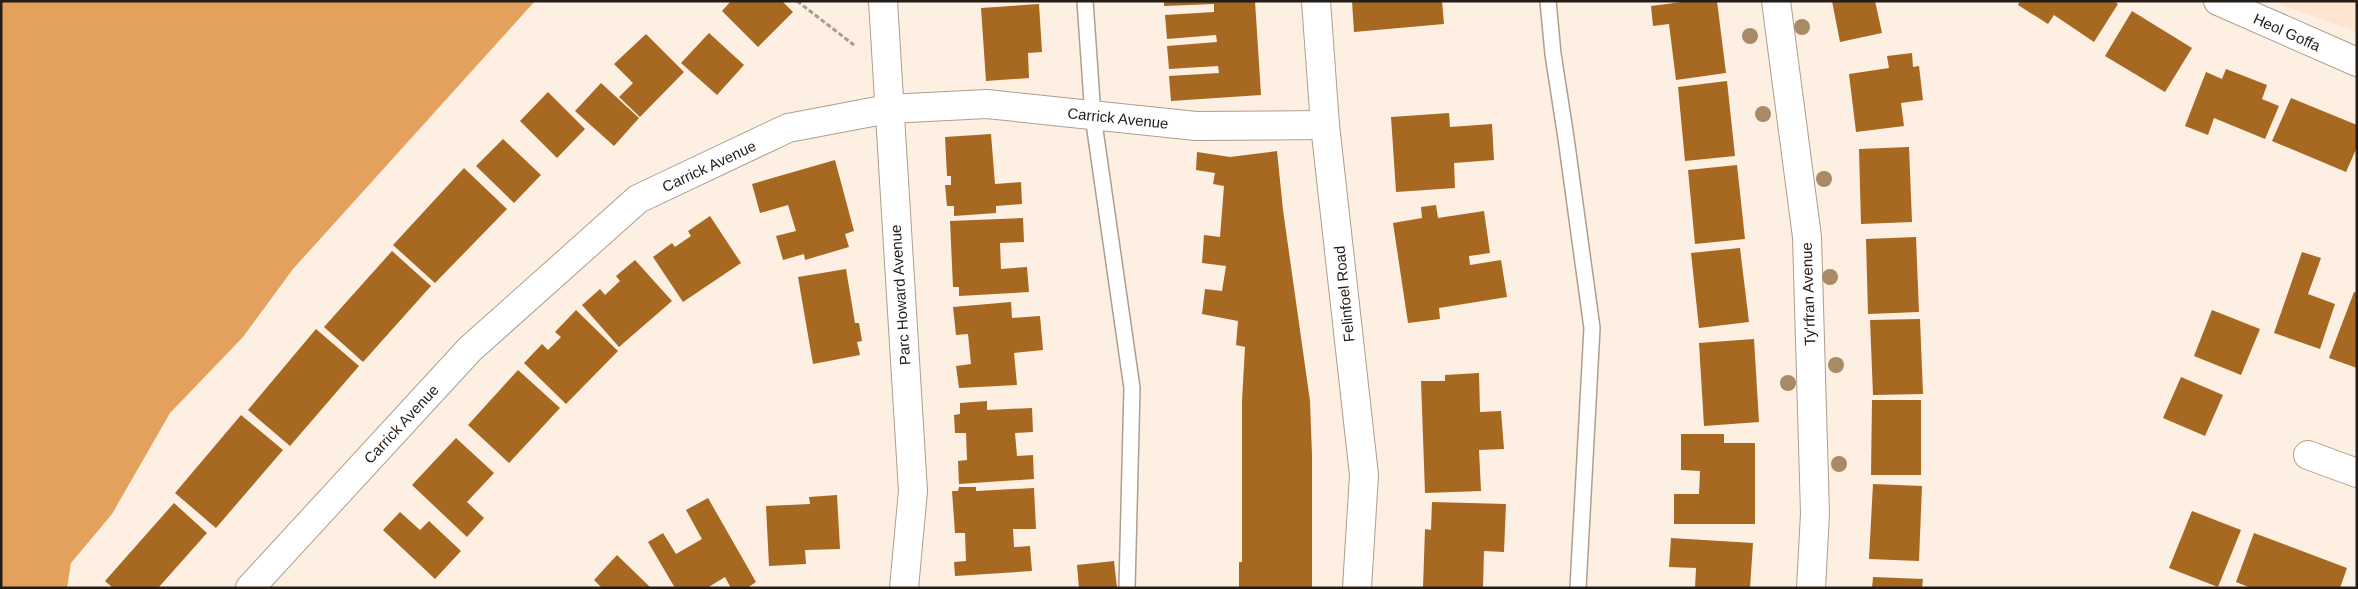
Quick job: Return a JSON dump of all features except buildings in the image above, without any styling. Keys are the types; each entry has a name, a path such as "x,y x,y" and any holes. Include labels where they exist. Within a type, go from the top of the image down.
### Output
{"street":[{"name":"Parc Howard Avenue","path":"883,1 888,108 913,491 904,588"},
{"name":"Felinfoel Road","path":"1316,1 1325,124 1364,476 1357,588"},
{"name":"Ty'rfran Avenue","path":"1776,1 1806,237 1815,514 1811,588"},
{"name":"Heol Goffa","path":"2218,1 2357,62"},
{"name":"Carrick Avenue","path":"250,588 470,349 638,199 788,128 888,108 987,104 1196,126 1325,124"},
{"path":"2308,455 2357,473"}],"lane":[{"path":"1084,1 1093,116 1132,388 1127,588"},
{"path":"1548,1 1553,54 1592,328 1578,588"}],"path":[{"path":"797,1 865,54 886,52"}],"shaded area":[{"path":"1,1 535,1 293,269 243,337 170,413 112,514 71,563 67,588 1,588"},
{"path":"2271,1 2357,1 2357,32"}]}
